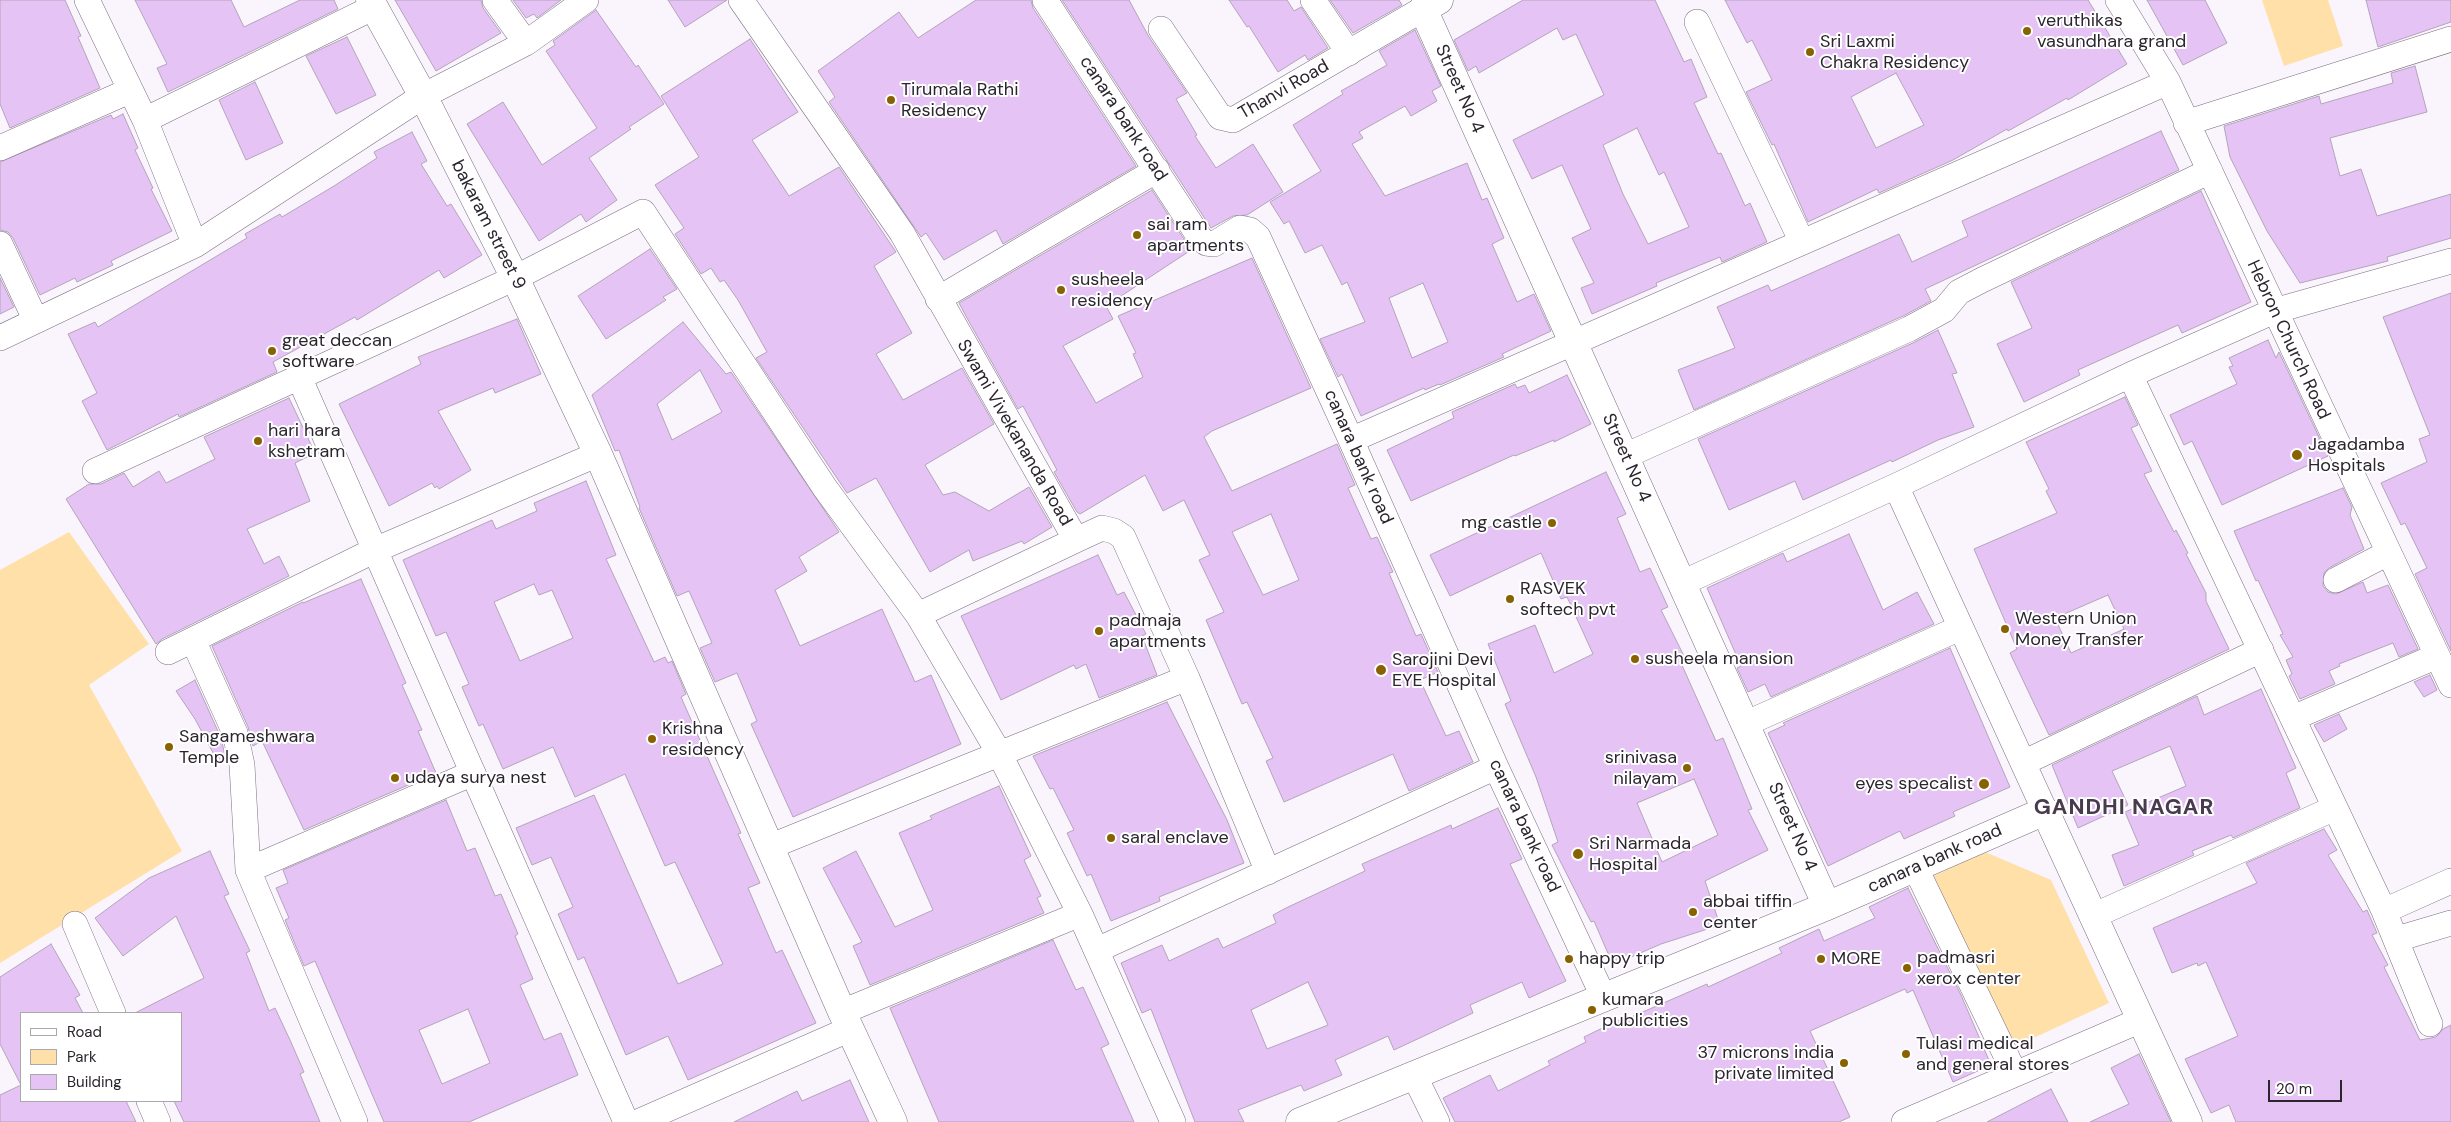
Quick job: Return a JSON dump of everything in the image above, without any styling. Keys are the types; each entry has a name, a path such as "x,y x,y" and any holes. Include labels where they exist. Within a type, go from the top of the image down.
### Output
{"street":[{"path":"87,0 144,120 195,245"},
{"path":"496,0 526,43"},
{"path":"0,338 195,245 423,96 526,43 586,0"},
{"name":"Swami Vivekananda Road","path":"741,0 902,233 1076,540 1102,528 1114,531 1124,537 1187,678 1268,872"},
{"name":"canara bank road","path":"1045,0 1200,238 1206,243 1214,244 1240,228 1250,230 1258,237 1351,440 1496,767 1603,996"},
{"path":"1313,0 1349,53"},
{"name":"Hebron Church Road","path":"2118,0 2168,82 2451,685"},
{"path":"144,120 372,4"},
{"name":"bakaram street 9","path":"372,4 423,96 515,278 598,454 769,847 893,1122"},
{"name":"Thanvi Road","path":"1161,28 1220,118 1233,120 1431,5"},
{"name":"Street No 4","path":"1431,5 1573,342 1828,906"},
{"path":"1697,22 1802,242"},
{"path":"2186,123 2451,39"},
{"path":"1351,440 2168,82"},
{"path":"3,140 129,91"},
{"path":"938,299 1157,170"},
{"path":"1625,456 1910,329 1944,310 1959,292 2210,171"},
{"path":"95,471 515,278 643,212 825,488 918,615 999,752 1097,950 1173,1122"},
{"path":"0,244 36,321"},
{"path":"1682,583 2274,311 2451,261"},
{"path":"2130,376 2397,939 2430,1024"},
{"path":"299,377 626,1122"},
{"path":"168,652 375,550 598,454"},
{"path":"1896,486 2188,1122"},
{"path":"918,615 1076,540"},
{"path":"2336,580 2388,552"},
{"path":"1745,724 1960,628"},
{"path":"193,640 235,733 242,765 248,870 355,1122"},
{"path":"2023,763 2261,650"},
{"path":"2292,718 2437,656"},
{"path":"769,847 999,752 1187,678"},
{"path":"1097,950 1496,767"},
{"path":"248,870 473,773"},
{"path":"2093,916 2335,808"},
{"name":"canara bank road","path":"1300,1122 1603,996 1828,906 2045,811"},
{"path":"1915,867 2015,1074"},
{"path":"2384,911 2451,881"},
{"path":"638,1122 846,1021 1080,914"},
{"path":"2397,939 2451,923"},
{"path":"76,924 113,1012"},
{"path":"1904,1122 1935,1116 2015,1074 2142,1020"},
{"path":"1414,1075 1437,1122"},
{"path":"149,1102 158,1122"}],"green space":[{"path":"2262,0 2328,0 2343,46 2284,66"},
{"path":"69,532 149,644 89,685 182,851 0,963 0,570"},
{"path":"1985,852 2051,880 2109,1003 2012,1048 1931,877"}],"building":[{"path":"0,0 65,0 81,36 78,37 100,88 10,128 0,104"},
{"path":"135,0 231,0 244,27 300,0 334,0 338,9 168,92 157,68 167,64"},
{"path":"395,0 481,0 483,8 501,33 436,71"},
{"path":"513,0 561,0 537,18 534,14 526,18"},
{"path":"668,0 727,0 685,27"},
{"path":"976,0 1031,0 1033,8 1136,166 1003,244 996,230 944,260 926,233 921,237 829,102 835,97 818,71 899,12 918,38"},
{"path":"1062,0 1129,0 1149,37 1187,93 1176,99 1197,135 1195,136 1216,168 1253,144 1283,192 1247,215 1233,216 1211,228"},
{"path":"1229,0 1287,0 1294,11 1301,7 1328,48 1308,60 1305,55 1278,72 1249,26 1247,27"},
{"path":"1330,0 1399,0 1402,5 1353,33"},
{"path":"1523,0 1655,0 1684,62 1691,59 1707,97 1694,103 1718,154 1721,153 1745,206 1750,203 1767,242 1722,262 1720,257 1656,283 1657,286 1592,314 1581,288 1594,283 1572,238 1591,229 1562,165 1532,179 1513,140 1604,95 1576,34 1563,40 1557,28 1479,73 1476,66 1468,71 1454,40","holes":["1637,128 1659,175 1664,172 1689,227 1648,244 1623,194 1603,145"]},
{"path":"1725,0 2088,0 2127,64 2068,100 2067,98 2008,131 2007,129 1953,160 1879,193 1877,189 1808,222 1774,144 1772,145 1746,92 1772,80 1752,40 1747,43","holes":["1896,73 1924,125 1876,148 1851,97"]},
{"path":"2147,0 2205,0 2227,43 2183,65"},
{"path":"2366,0 2451,0 2451,22 2378,47"},
{"path":"596,10 636,67 638,65 664,104 629,127 631,129 589,158 617,200 586,222 581,214 539,241 467,124 503,102 542,165 597,128 546,51 555,45 553,41"},
{"path":"1415,30 1441,86 1432,91 1437,101 1411,116 1405,106 1359,132 1363,138 1352,144 1385,196 1467,163 1482,200 1487,198 1504,238 1492,244 1517,302 1534,294 1551,331 1502,354 1504,357 1440,385 1425,390 1424,388 1361,416 1342,374 1338,377 1320,339 1365,322 1347,282 1342,285 1322,245 1305,253 1289,221 1284,224 1270,202 1321,171 1293,125 1343,94 1341,91 1387,65 1379,51","holes":["1423,283 1448,342 1412,358 1389,298"]},
{"path":"347,37 376,95 336,114 306,56"},
{"path":"750,39 798,112 752,140 789,196 839,167 896,252 874,266 912,333 876,354 903,400 962,368 994,424 925,465 943,495 955,492 989,511 1029,487 1052,527 1024,544 1022,541 973,561 969,550 930,572 876,478 847,493 756,358 767,352 738,300 724,280 720,282 711,268 701,274 675,234 684,228 655,185 699,157 661,96"},
{"path":"2415,66 2427,112 2330,138 2340,176 2361,169 2377,216 2451,194 2451,238 2387,257 2388,261 2300,283 2267,231 2230,157 2224,126 2319,96 2321,104 2393,83 2391,73"},
{"path":"255,82 283,143 246,160 219,100"},
{"path":"123,114 138,148 135,150 153,188 151,189 172,231 111,261 113,265 77,282 75,278 40,295 13,238 8,232 0,230 0,162 111,115 113,119"},
{"path":"2161,131 2179,170 1925,289 1931,301 1903,316 1694,410 1678,370 1735,348 1717,307 1768,285 1771,291 1899,234 1912,262 1968,236 1962,221"},
{"path":"412,132 427,161 421,164 447,206 451,204 482,255 444,278 439,270 357,320 355,317 273,362 277,372 179,417 178,414 107,450 82,401 97,393 68,334 95,322 98,327 247,238 245,234 280,214 282,217 334,186 377,158 374,152"},
{"path":"1152,190 1191,250 1106,306 1113,319 1063,346 1096,403 1143,377 1133,354 1136,353 1118,316 1252,258 1311,388 1212,431 1204,437 1232,491 1337,444 1355,485 1348,488 1371,539 1377,537 1393,572 1389,573 1416,636 1421,634 1438,672 1420,680 1446,736 1459,731 1473,762 1409,791 1393,754 1284,802 1266,761 1273,758 1247,702 1242,704 1206,620 1224,612 1199,560 1210,555 1184,500 1163,511 1145,475 1080,514 1077,512 1054,472 1057,470 1023,406 1018,409 959,303","holes":["1271,514 1299,580 1263,595 1232,532"]},
{"path":"2201,191 2251,302 2182,333 2178,325 2078,370 2080,375 2024,402 1997,344 2032,328 2011,282"},
{"path":"650,249 677,289 663,297 666,300 606,339 578,296"},
{"path":"0,278 14,307 0,314"},
{"path":"2451,293 2451,651 2415,574 2427,568 2405,523 2401,525 2381,483 2427,462 2419,439 2430,435 2383,317"},
{"path":"517,319 541,374 495,393 493,388 438,411 471,470 439,489 437,486 435,488 432,483 389,506 339,404 421,364 418,357"},
{"path":"683,322 726,374 731,372 839,532 799,557 807,571 775,590 800,646 882,609 915,682 931,675 961,744 793,817 751,724 757,721 737,673 715,682 700,648 712,643 689,591 677,596 639,508 619,450 615,451 592,395","holes":["700,370 722,412 672,440 657,404"]},
{"path":"1938,330 1957,373 1952,374 1974,427 1938,440 1892,462 1891,460 1803,500 1795,481 1729,510 1698,439"},
{"path":"2268,340 2276,358 2279,352 2328,456 2222,505 2192,441 2184,445 2170,415 2237,384 2229,367 2233,366 2229,358"},
{"path":"1567,375 1591,424 1554,442 1554,440 1514,455 1411,501 1387,450 1454,418 1452,412 1515,384 1517,388 1525,385 1529,393"},
{"path":"2125,397 2138,425 2131,428 2152,471 2144,474 2174,532 2176,530 2188,553 2186,554 2206,593 2206,601 2229,649 2049,735 2010,653 2017,649 1974,549 2057,513 2046,491 2049,489 2026,442","holes":["2108,595 2124,629 2071,653 2055,618"]},
{"path":"289,398 315,453 295,463 310,501 247,529 264,564 279,556 289,576 162,639 156,644 66,499 89,484 101,484 124,473 133,487 159,471 166,483 215,459 204,437"},
{"path":"1606,472 1626,514 1617,518 1640,572 1650,568 1668,607 1661,610 1686,660 1681,663 1716,741 1723,738 1752,809 1748,810 1768,850 1705,881 1720,925 1661,944 1613,965 1594,921 1591,922 1552,845 1558,842 1536,777 1505,704 1511,701 1488,644 1535,625 1554,673 1593,654 1567,597 1561,599 1541,553 1450,596 1430,555","holes":["1694,779 1718,835 1662,862 1637,803"]},
{"path":"586,481 616,555 606,559 654,662 665,657 668,663 672,661 686,694 681,697 741,833 738,834 760,883 748,888 776,953 782,950 816,1023 688,1080 668,1036 626,1055 584,957 578,960 558,914 573,907 551,857 532,865 516,828 594,795 678,984 723,964 675,862 665,866 625,774 575,797 553,747 503,769 483,724 479,726 462,687 469,684 446,632 436,636 403,560 492,520 496,529 537,511 534,503","holes":["534,584 539,595 552,590 573,638 520,661 494,602"]},
{"path":"2343,488 2352,507 2350,515 2364,549 2329,568 2324,573 2323,586 2328,592 2336,594 2363,582 2367,593 2388,585 2418,649 2399,657 2393,643 2339,664 2340,666 2329,671 2335,684 2300,699 2289,676 2292,674 2286,660 2293,657 2280,635 2283,634 2258,580 2256,581 2234,531"},
{"path":"1849,534 1883,610 1917,592 1934,624 1771,697 1765,684 1748,692 1737,668 1741,666 1707,588 1783,553 1787,562"},
{"path":"1098,555 1117,595 1124,592 1146,634 1142,636 1157,675 1099,698 1086,664 1076,669 1074,665 1001,700 961,616"},
{"path":"361,579 406,683 402,685 422,730 418,731 436,773 304,830 262,741 253,746 248,727 212,646 303,602"},
{"path":"1950,648 2010,787 1953,812 1955,816 1904,839 1900,831 1828,866 1768,733 1785,725 1783,723"},
{"path":"2430,675 2437,690 2424,697 2414,682"},
{"path":"195,680 221,738 226,760 219,764 195,719 176,691"},
{"path":"2261,689 2296,768 2286,773 2300,808 2233,838 2231,835 2192,851 2194,855 2124,886 2112,855 2139,845 2125,812 2186,786 2170,746 2112,771 2128,805 2078,828 2052,765 2197,696 2204,715"},
{"path":"1167,702 1227,820 1244,863 1159,897 1160,901 1111,921 1091,874 1087,876 1067,833 1074,830 1053,788 1050,789 1033,756"},
{"path":"2339,714 2347,729 2324,742 2314,725"},
{"path":"999,786 1031,856 1024,860 1041,896 1037,898 1044,913 870,985 853,946 862,942 823,868 856,851 895,927 933,910 899,833 932,819 930,816"},
{"path":"446,800 467,851 475,848 495,896 501,894 518,934 515,936 533,979 520,985 544,1040 561,1033 578,1075 469,1122 384,1122 315,961 304,966 285,920 289,918 276,888 288,883 283,870","holes":["468,1009 490,1063 442,1084 419,1030"]},
{"path":"1498,808 1522,859 1510,864 1566,981 1529,998 1522,982 1470,1005 1473,1013 1394,1050 1388,1036 1335,1060 1342,1075 1304,1091 1301,1085 1238,1110 1244,1122 1195,1122 1151,1009 1142,1013 1121,963 1162,945 1169,961 1218,938 1223,948 1276,923 1273,915 1365,871 1362,864 1451,825 1452,829","holes":["1308,982 1328,1025 1267,1049 1251,1010"]},
{"path":"2324,829 2337,850 2328,855 2363,912 2367,910 2377,933 2372,935 2388,965 2384,967 2420,1040 2436,1037 2443,1029 2451,1025 2451,1122 2236,1122 2229,1105 2211,1113 2185,1059 2238,1036 2206,962 2198,966 2197,963 2172,973 2153,928 2257,883 2246,863"},
{"path":"210,851 229,894 224,896 250,951 246,953 269,1011 275,1008 290,1040 304,1072 300,1074 320,1122 184,1122 174,1102 182,1102 182,1012 137,1012 204,978 176,916 123,956 95,918 149,878"},
{"path":"1908,888 1961,995 1991,1065 1953,1082 1913,990 1907,993 1905,989 1810,1031 1850,1117 1839,1122 1455,1122 1443,1098 1490,1075 1498,1091 1550,1065 1548,1061 1586,1042 1584,1037 1627,1016 1629,1018 1707,984 1708,987 1782,953 1779,948 1819,929 1824,941 1875,918 1869,907"},
{"path":"1053,940 1076,990 1083,987 1109,1044 1101,1048 1134,1122 939,1122 890,1008"},
{"path":"51,944 80,995 75,998 82,1012 20,1012 20,1083 0,1044 0,977"},
{"path":"2139,1054 2171,1122 2090,1122 2129,1104 2111,1068"},
{"path":"850,1080 869,1122 734,1122 797,1091 802,1101"},
{"path":"20,1085 20,1102 126,1102 136,1122 0,1122 0,1095"},
{"path":"2051,1089 2068,1122 1987,1122"}],"place":[{"name":"veruthikas vasundhara grand","path":"2027,31"},
{"name":"Sri Laxmi Chakra Residency","path":"1810,52"},
{"name":"Tirumala Rathi Residency","path":"891,100"},
{"name":"sai ram apartments","path":"1137,235"},
{"name":"susheela residency","path":"1061,290"},
{"name":"great deccan software","path":"272,351"},
{"name":"hari hara kshetram","path":"258,441"},
{"name":"Jagadamba Hospitals","path":"2297,455"},
{"name":"mg castle","path":"1552,523"},
{"name":"RASVEK softech pvt","path":"1510,599"},
{"name":"Western Union Money Transfer","path":"2005,629"},
{"name":"padmaja apartments","path":"1099,631"},
{"name":"susheela mansion","path":"1635,659"},
{"name":"Sarojini Devi EYE Hospital","path":"1381,670"},
{"name":"Krishna residency","path":"652,739"},
{"name":"Sangameshwara Temple","path":"169,747"},
{"name":"srinivasa nilayam","path":"1687,768"},
{"name":"udaya surya nest","path":"395,778"},
{"name":"eyes specalist","path":"1984,784"},
{"name":"saral enclave","path":"1111,838"},
{"name":"Sri Narmada Hospital","path":"1578,854"},
{"name":"abbai tiffin center","path":"1693,912"},
{"name":"happy trip","path":"1569,959"},
{"name":"MORE","path":"1821,959"},
{"name":"padmasri xerox center","path":"1907,968"},
{"name":"kumara publicities","path":"1592,1010"},
{"name":"Tulasi medical and general stores","path":"1906,1054"},
{"name":"37 microns india private limited","path":"1844,1063"}],"district":[{"name":"GANDHI NAGAR","path":"2124,808"}]}
